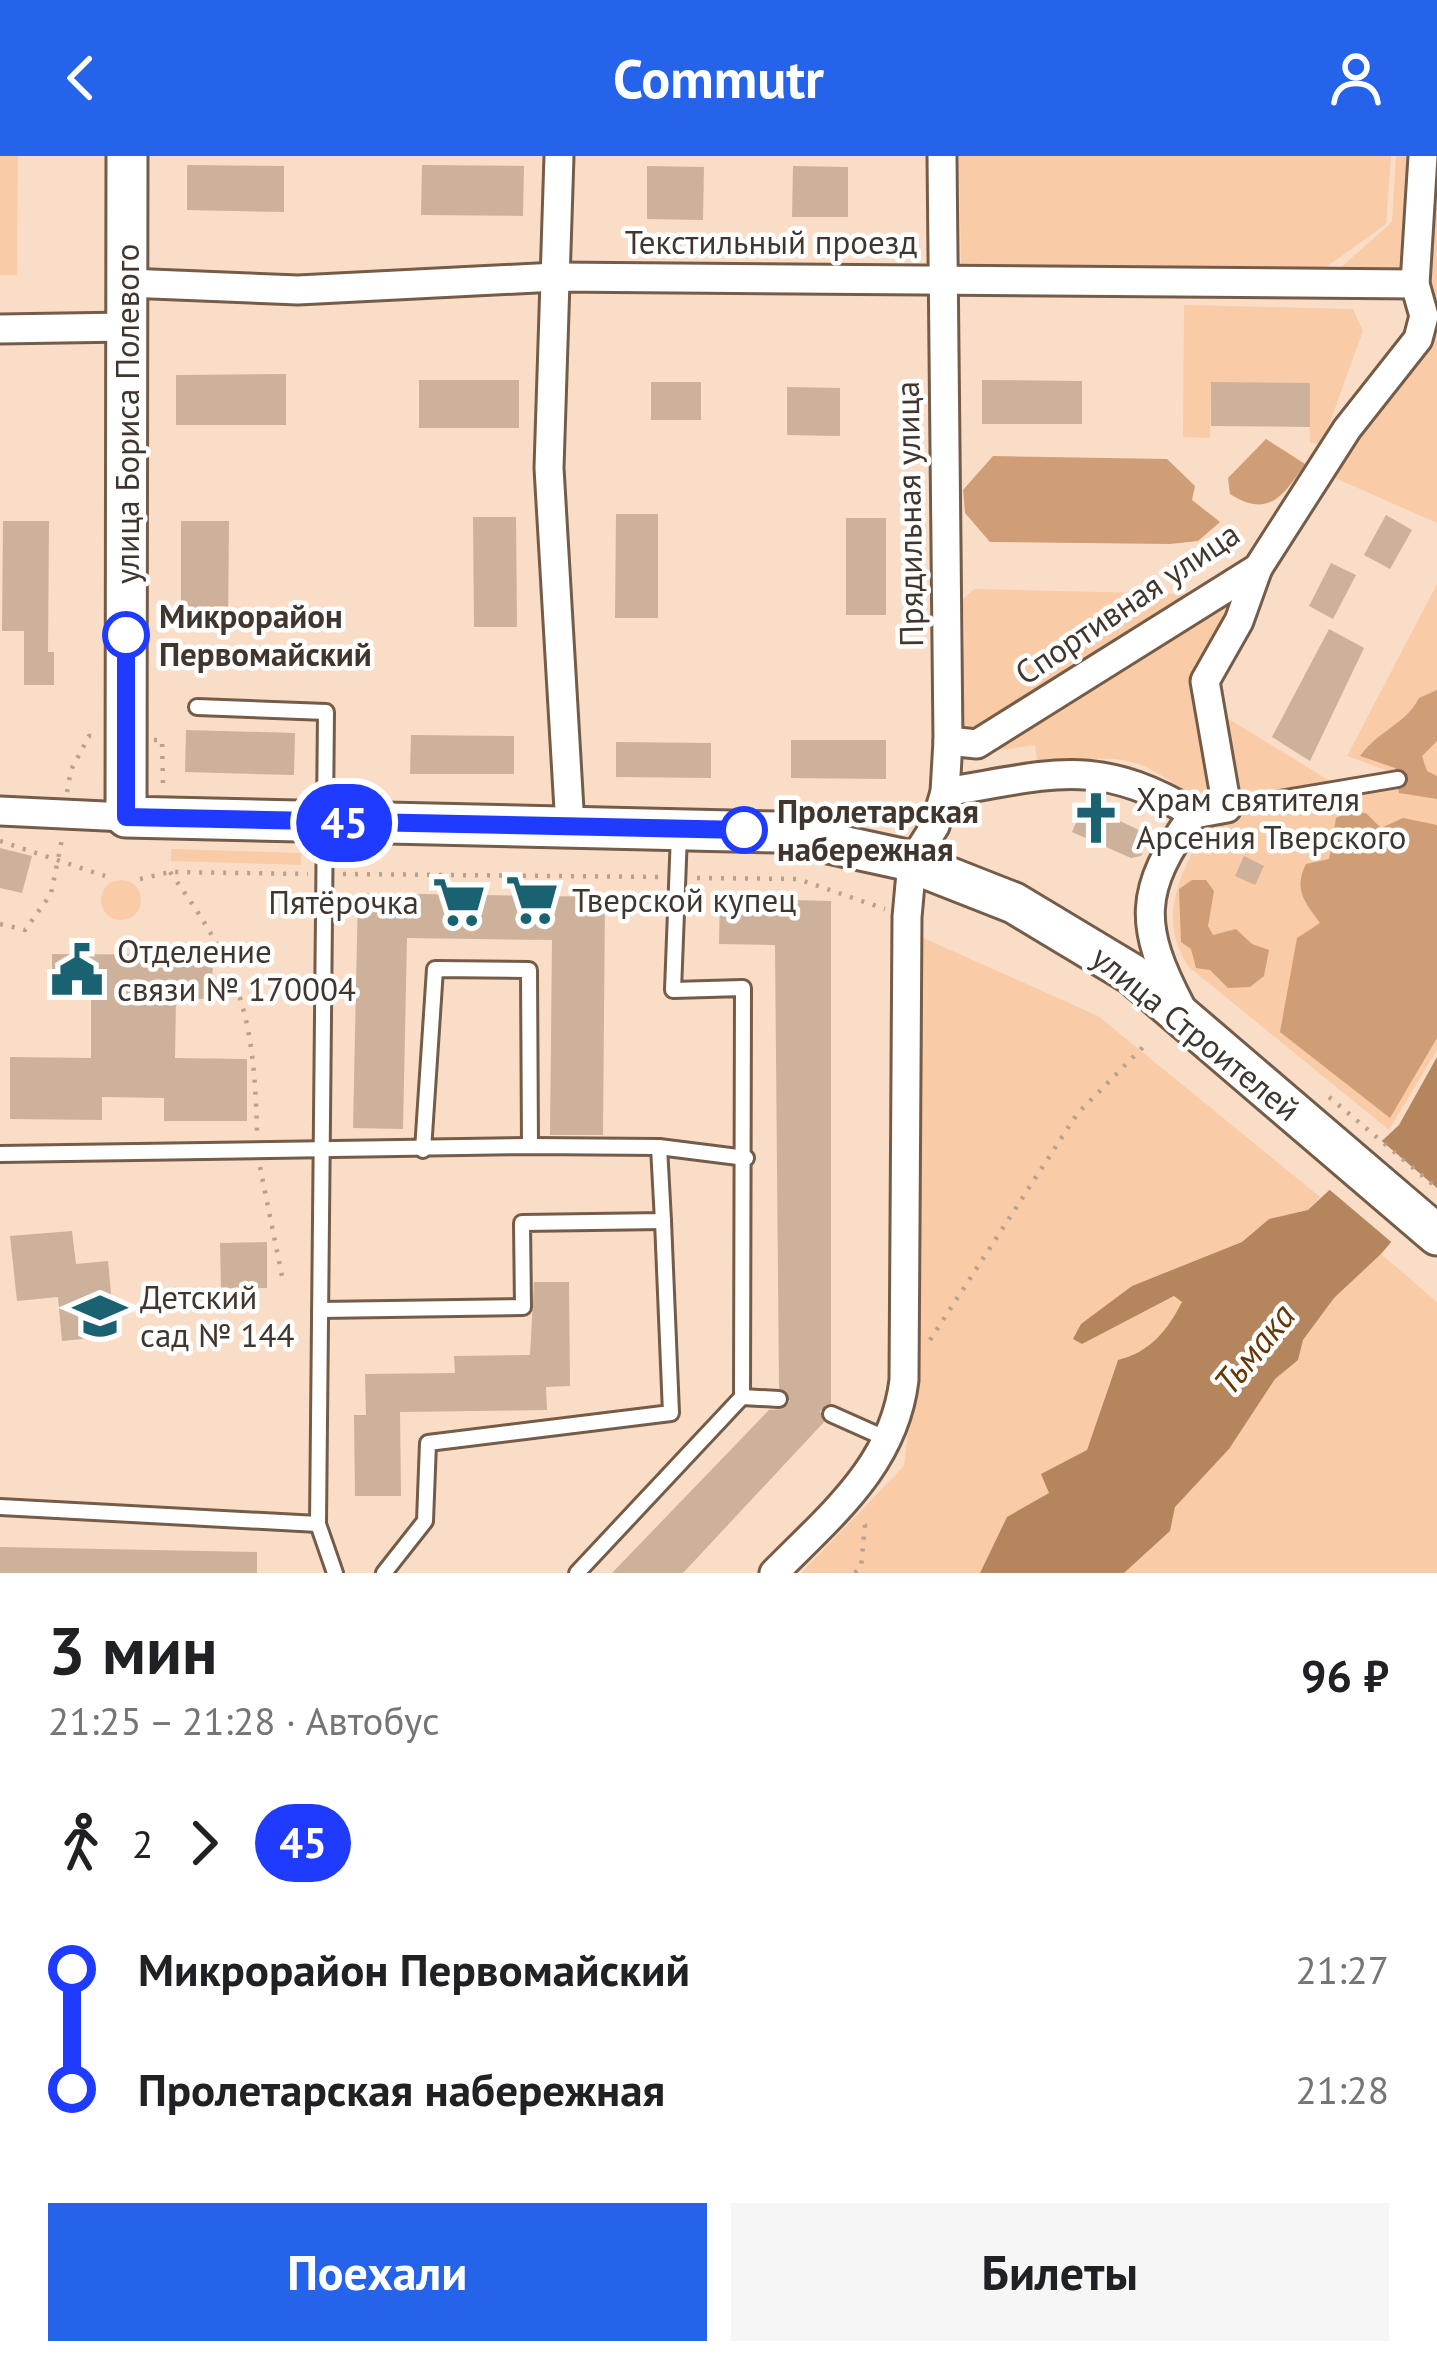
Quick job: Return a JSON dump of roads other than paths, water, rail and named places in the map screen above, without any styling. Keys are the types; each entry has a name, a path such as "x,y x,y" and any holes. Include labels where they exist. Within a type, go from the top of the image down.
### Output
{"main road":[{"name":"улица Бориса Полевого","path":"126,817 127,156"},
{"name":"улица Строителей","path":"126,817 800,835 912,862 1002,897 1063,929 1186,1016 1317,1110 1437,1235"}],"street":[{"path":"559,156 549,468 570,827"},
{"name":"Прядильная улица","path":"912,862 935,826 945,793 948,741 942,156"},
{"name":"Спортивная улица","path":"948,741 977,744 1258,568 1347,429 1418,339 1424,316 1415,284 1423,156"},
{"name":"Текстильный проезд","path":"127,283 298,290 556,278 1415,284"},
{"path":"0,329 127,326"},
{"path":"945,793 1084,770 1136,782 1194,814 1227,808 1205,681 1239,621 1258,568"},
{"name":"улица Строителей","path":"0,811 126,817"},
{"path":"1186,1016 1149,938 1148,916 1157,882 1194,814"},
{"path":"774,1573 864,1480 889,1439 904,1380 907,917 912,862"}],"lane":[{"path":"197,706 326,712 318,1524 335,1573"},
{"path":"1227,808 1398,779"},
{"path":"577,1573 742,1397 746,1158 742,988 673,990 680,829"},
{"path":"424,1150 434,969 529,970 530,1146"},
{"path":"0,1154 530,1146 659,1147 746,1158"},
{"path":"384,1573 425,1521 428,1443 671,1413 659,1147"},
{"path":"320,1310 523,1307 522,1222 663,1220"},
{"path":"742,1397 779,1399"},
{"path":"832,1414 889,1439"},
{"path":"0,1507 318,1524"}],"water":[{"name":"Тьмака","path":"1437,1057 1437,1188 1381,1254 1334,1298 1303,1340 1298,1360 1275,1379 1229,1449 1175,1507 1170,1531 1124,1573 980,1573 1007,1517 1049,1493 1041,1474 1087,1450 1118,1360 1156,1339 1182,1302 1174,1296 1082,1344 1073,1339 1081,1324 1132,1286 1242,1242 1269,1219 1308,1210 1399,1125"}],"place":[{"name":"Микрорайон Первомайский","path":"126,635"},
{"name":"Храм святителя Арсения Тверского","path":"1096,818"},
{"name":"Пролетарская набережная","path":"744,830"},
{"name":"Тверской купец","path":"532,900"},
{"name":"Пятёрочка","path":"459,902"},
{"name":"Отделение связи № 170004","path":"77,970"},
{"name":"Детский сад № 144","path":"100,1316"}]}
